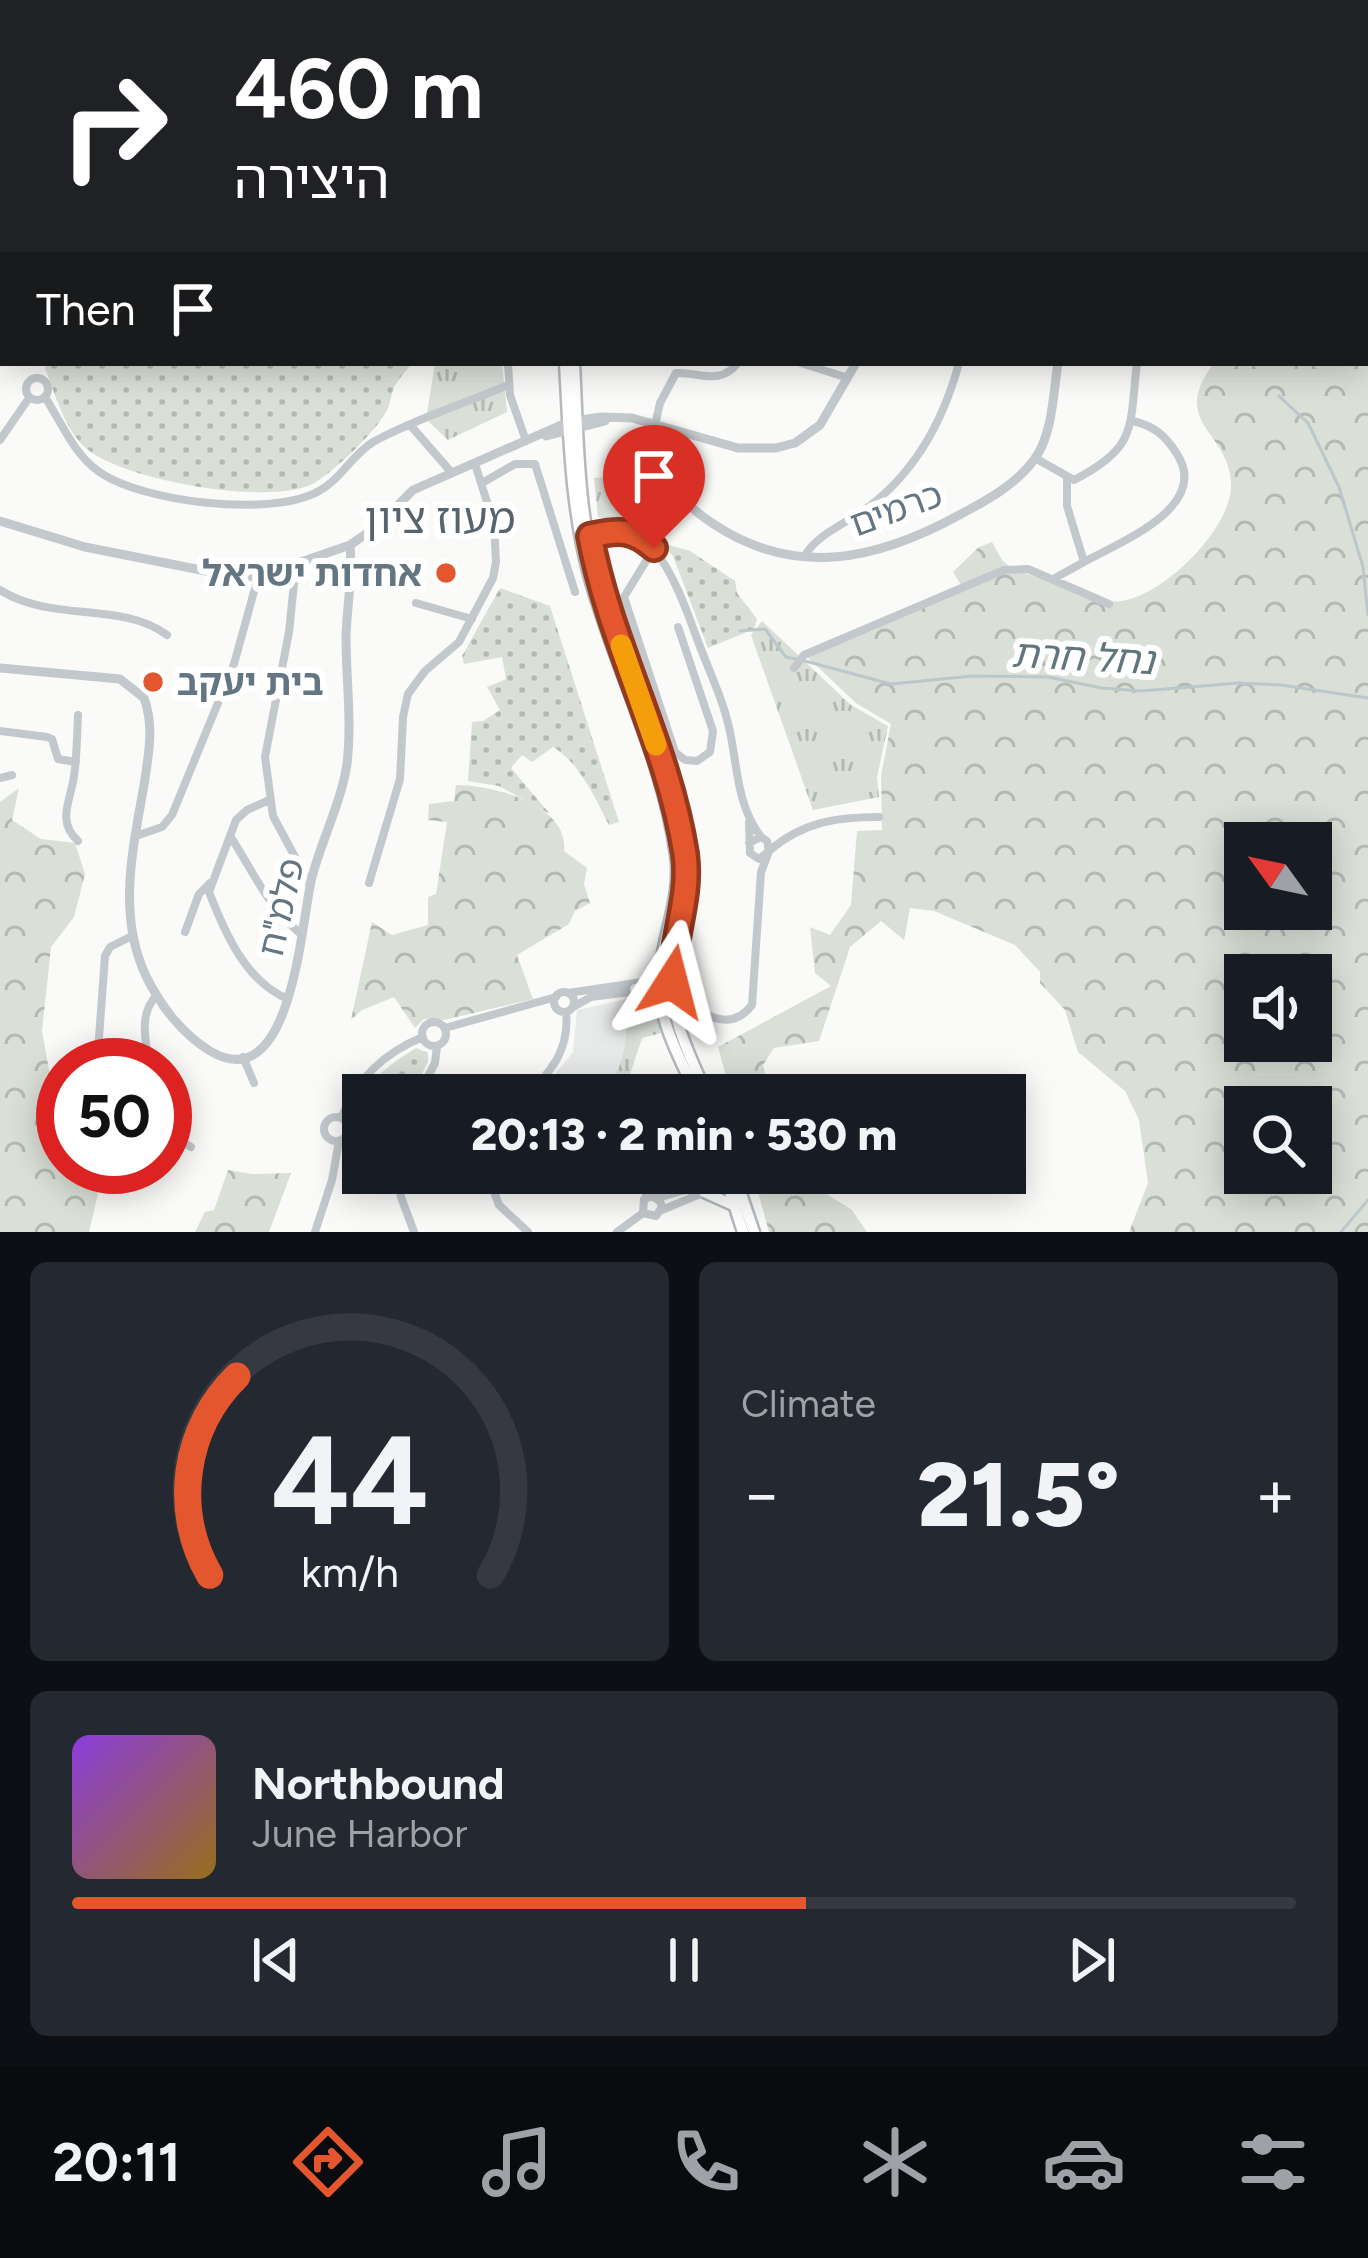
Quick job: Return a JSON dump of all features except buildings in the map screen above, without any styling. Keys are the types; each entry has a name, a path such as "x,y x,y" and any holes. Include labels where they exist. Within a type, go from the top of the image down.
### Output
{"main road":[{"path":"565,366 586,533 600,587 660,756 685,855 685,903 662,1006 688,1074"},
{"path":"573,425 574,366"},
{"path":"666,985 699,1074"},
{"path":"635,989 662,1006"},
{"path":"677,1019 682,1006 696,1008"},
{"path":"716,1194 735,1208"},
{"path":"732,1194 743,1232"},
{"path":"736,1194 754,1232"}],"street":[{"path":"508,366 508,385 527,441"},
{"path":"655,425 660,403 676,374 715,378 735,366"},
{"path":"810,366 848,378"},
{"path":"0,521 62,542 226,575 259,577 350,545 413,490 573,425 620,417 738,448 795,443 820,425 854,366"},
{"path":"803,558 811,546 888,491 918,457 937,423 958,366"},
{"path":"1058,366 1048,425 1035,458 1073,480 1112,456 1133,421 1137,366"},
{"path":"0,440 29,398 27,384 36,377 46,382 45,397 87,462 117,483 232,506 280,503 319,491 371,444 508,385"},
{"path":"29,398 45,397"},
{"path":"1054,579 1128,538 1174,505 1185,485 1184,466 1176,452 1153,426 1133,421"},
{"name":"כרמים","path":"655,425 669,484 689,506 746,544 803,558 865,553 918,535 994,495 1035,458"},
{"path":"411,426 452,473"},
{"path":"369,883 400,779 408,694 425,671 459,642 496,562 494,524 475,464"},
{"path":"482,483 515,464 535,464 574,592"},
{"path":"1067,478 1067,506 1084,562"},
{"path":"586,533 612,526 634,532 654,548 677,586 728,724 749,843 761,872"},
{"name":"פלמ\"ח","path":"243,1057 272,1038 288,999 310,886 347,763 350,545"},
{"path":"654,548 624,597 675,752 685,760 706,758 714,740 712,730 678,627"},
{"path":"296,564 285,653 267,734 268,800 310,886"},
{"path":"794,668 804,655 1004,570 1028,569 1109,604"},
{"path":"136,836 162,826 172,815 234,664 259,577"},
{"path":"0,590 41,609 129,619 155,626 167,635"},
{"path":"416,603 472,619"},
{"path":"0,668 106,676 129,682 138,690 148,710 151,737 129,879 132,936 157,995 179,1025 203,1046 229,1058 243,1057 254,1083"},
{"path":"78,841 69,831 65,810 76,762 79,715"},
{"path":"712,730 728,724"},
{"path":"0,731 52,739 58,759 76,762"},
{"path":"0,778 12,775"},
{"path":"184,932 240,814 268,800"},
{"path":"752,856 759,859 786,838 833,817 879,817"},
{"path":"562,1006 573,998 568,993 666,985 713,1019 742,1016 752,1005 761,872 769,852 748,818"},
{"path":"230,836 272,908 301,934"},
{"path":"749,843 786,838"},
{"path":"210,883 213,902 250,972 267,989 288,999"},
{"path":"100,1038 105,956 120,940 132,936"},
{"path":"341,1118 373,1067 422,1036 430,1023 445,1028 534,1005 562,1006 666,985"},
{"path":"147,1038 146,1007 157,995"},
{"path":"546,1074 563,1052 568,1029 562,1006"},
{"path":"430,1074 445,1028"},
{"path":"422,1036 436,1046"},
{"path":"339,1141 328,1138 325,1128 331,1119 341,1118"},
{"path":"315,1232 339,1141 348,1131 341,1118"},
{"path":"401,1194 414,1232"},
{"path":"495,1194 527,1232"},
{"path":"650,1194 661,1210"},
{"path":"617,1232 640,1214 641,1204 673,1194"},
{"path":"640,1214 653,1217 693,1194"}],"shaded area":[{"path":"623,1000 629,1032 617,1074 555,1074 573,1052 577,1010"}],"green space":[{"path":"410,366 395,385 382,419 344,459 316,482 268,492 199,487 105,460 73,432 45,368"},
{"path":"435,366 502,366 507,412 448,440 426,419"},
{"path":"1212,366 1368,366 1368,1232 1129,1232 1148,1183 1139,1120 1125,1091 1078,1052 1065,1010 1015,945 934,911 910,908 904,940 881,921 850,947 819,1041 774,1048 763,1065 765,1074 725,1074 718,1047 831,986 815,973 810,927 830,935 851,905 857,831 882,830 881,776 891,724 856,703 805,655 961,585 953,572 979,547 992,542 1014,569 1101,600 1121,601 1156,587 1207,541 1228,504 1229,468 1199,415 1197,401"},
{"path":"638,475 644,492 660,497 663,508 645,526 598,517 594,478"},
{"path":"659,542 690,551 735,581 737,593 757,619 754,629 708,648 673,556"},
{"path":"500,588 550,606 619,822 609,825 579,772 553,747 532,762 522,755 511,768 550,814 499,786 468,781 472,722 500,710 487,687 506,679 502,657 464,664 462,656"},
{"path":"762,621 851,705 888,726 877,777 879,797 813,810 751,635"},
{"path":"456,785 507,793 542,809 562,835 564,851 587,868 584,884 590,903 575,911 569,924 517,955 533,999 444,1020 424,1019 415,1028 394,997 362,1010 351,1020 372,922 392,935 428,925 428,897 436,894 447,822 428,820 429,804 454,801"},
{"path":"19,788 12,820 41,839 75,843 85,874 74,917 51,947 43,1038 36,1038 36,1194 98,1194 89,1232 0,1232 0,802"},
{"path":"643,997 656,1008 661,1033 642,1038 630,1074 617,1074 626,1026 623,1000"},
{"path":"416,1048 428,1053 422,1074 380,1074"},
{"path":"228,1170 291,1173 269,1232 195,1232 205,1212 214,1210"},
{"path":"759,1194 826,1194 852,1210 867,1232 769,1232"}],"waterway":[{"path":"1279,396 1308,423 1339,487 1363,567 1368,615"},
{"name":"נחל חרת","path":"740,631 765,629 786,657 796,659"},
{"name":"נחל חרת","path":"805,661 891,684 973,676 1048,677 1141,691 1239,683 1368,698"},
{"path":"1341,1232 1368,1200"}],"slow traffic":[{"path":"621,645 656,745"}],"place":[{"name":"אחדות ישראל","path":"446,573"},
{"name":"בית יעקב","path":"153,682"}],"district":[{"name":"מעוז ציון","path":"440,518"}],"route":[{"path":"654,548 634,532 616,530 590,536 600,587 660,756 685,855 685,903 672,982"}]}
